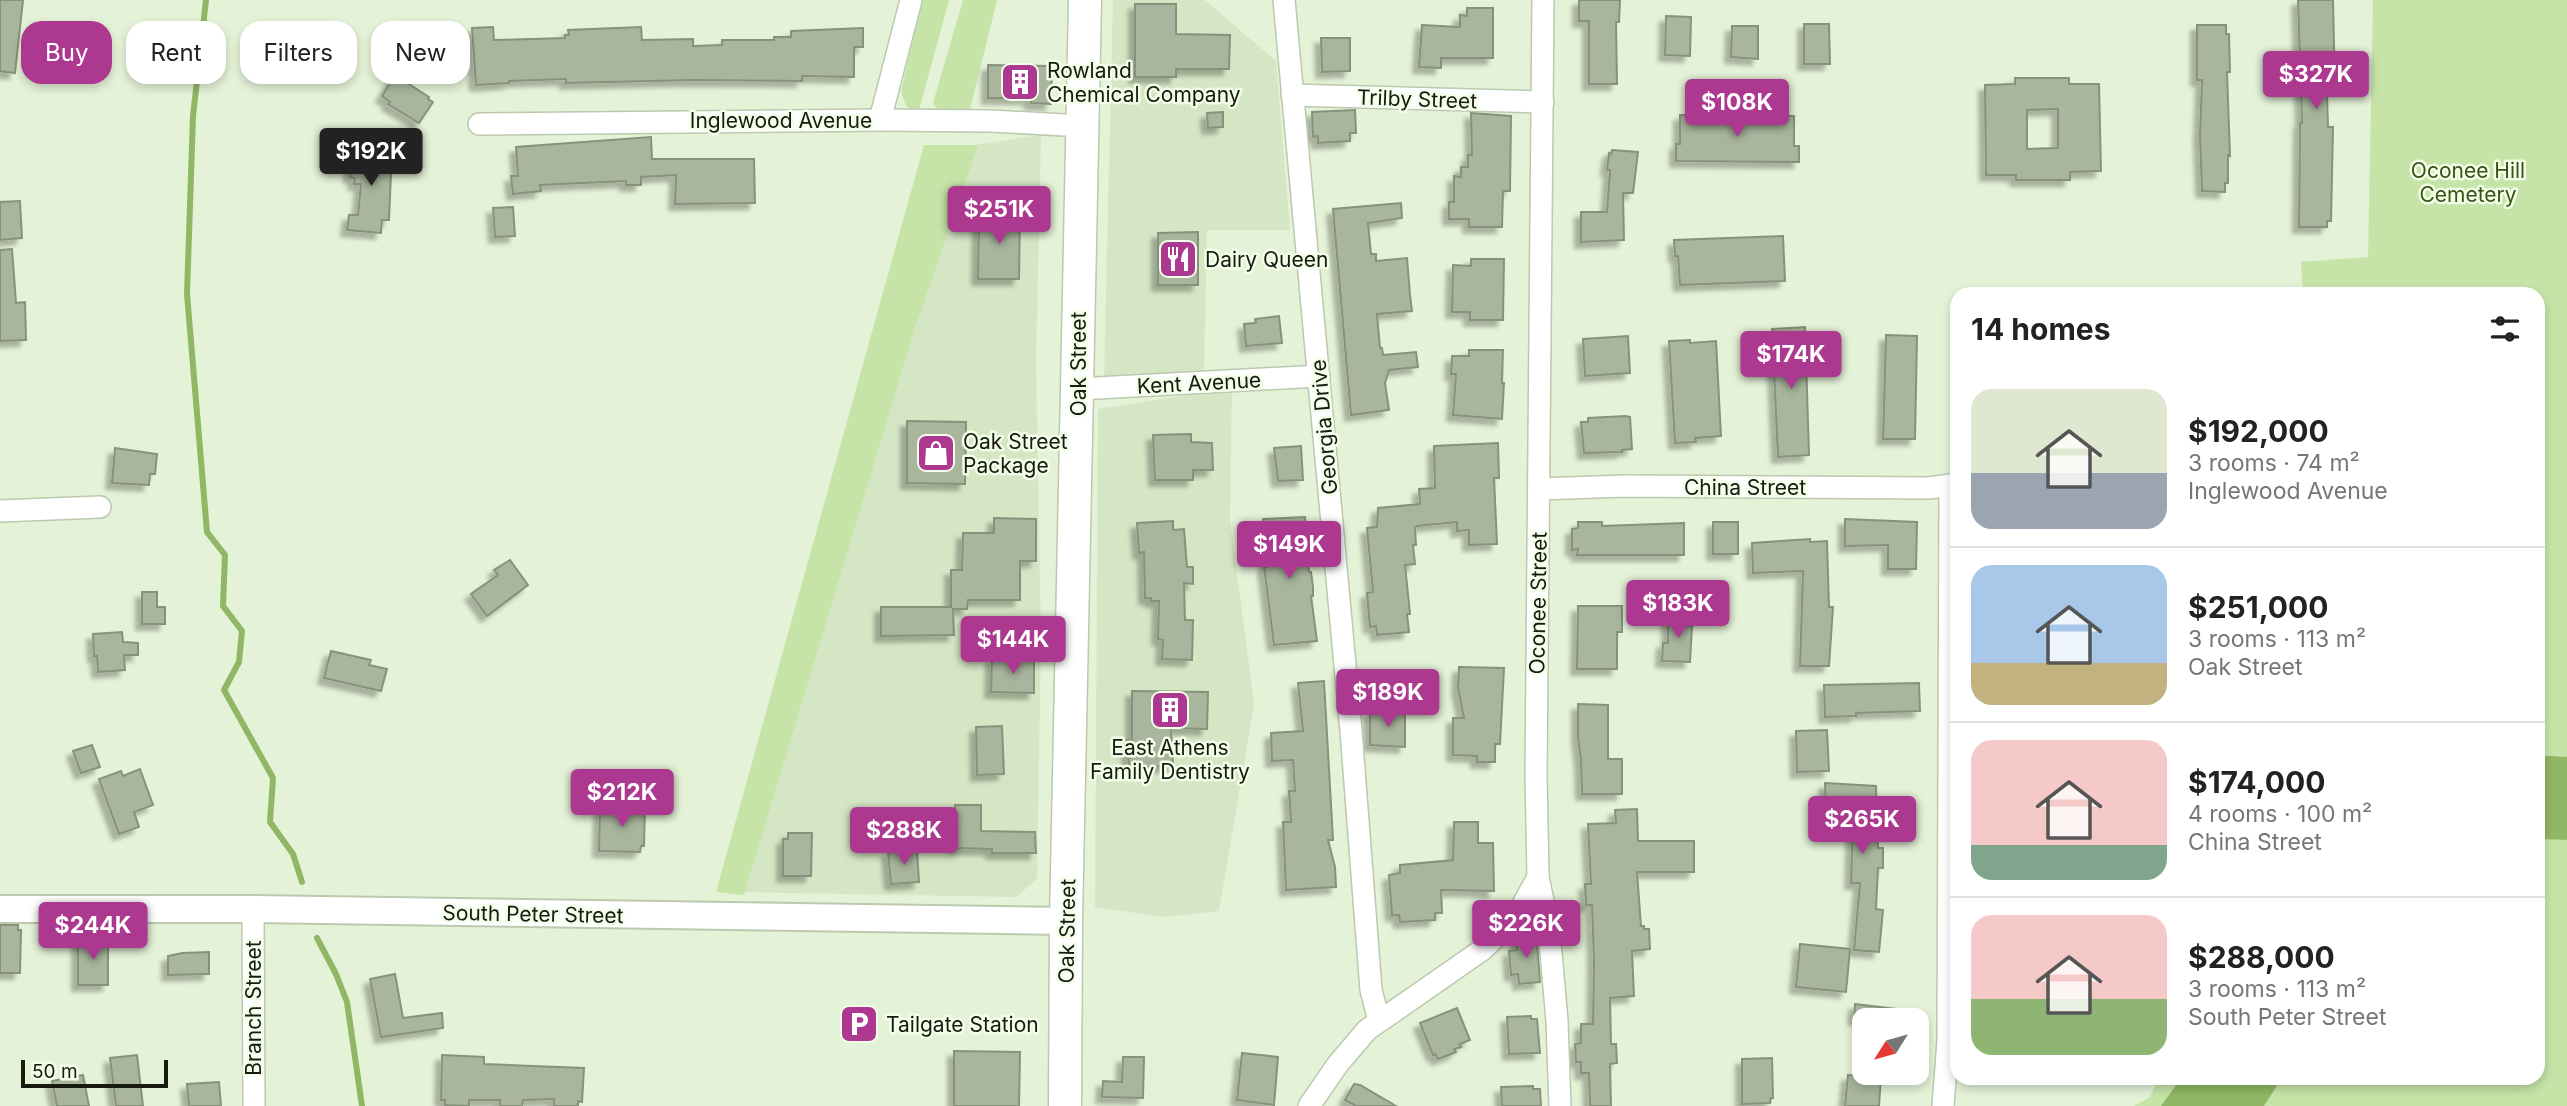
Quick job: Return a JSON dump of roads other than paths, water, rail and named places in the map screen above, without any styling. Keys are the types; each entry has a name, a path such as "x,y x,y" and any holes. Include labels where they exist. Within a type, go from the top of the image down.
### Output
{"main road":[{"name":"Oak Street","path":"1065,1106 1066,921 1085,0"}],"street":[{"path":"880,120 911,0"},
{"name":"Georgia Drive","path":"1284,0 1351,732 1371,990 1379,1021"},
{"name":"Oconee Street","path":"1309,1106 1338,1064 1367,1030 1494,940 1521,908 1538,877 1536,774 1543,0"},
{"name":"Trilby Street","path":"1292,95 1543,103"},
{"name":"Inglewood Avenue","path":"479,124 880,120 1083,125"},
{"name":"Kent Avenue","path":"1078,389 1319,376"},
{"name":"China Street","path":"1539,489 1625,486 1929,488 1950,485 1948,1029 1943,1106"},
{"path":"0,511 100,507"},
{"path":"1538,877 1549,930 1558,1021 1560,1106"},
{"name":"South Peter Street","path":"0,909 253,909 1066,921"},
{"name":"Branch Street","path":"253,909 254,1106"}],"waterway":[{"path":"206,0 193,116 187,294 207,532 225,555 223,606 242,631 239,662 224,690 273,778 270,822 293,854 302,882"},
{"path":"317,938 347,1002 362,1106"}],"place":[{"name":"Rowland Chemical Company","path":"1020,82"},
{"name":"Dairy Queen","path":"1178,259"},
{"name":"Oak Street Package","path":"936,453"},
{"name":"East Athens Family Dentistry","path":"1170,710"},
{"name":"Tailgate Station","path":"859,1024"}],"park label":[{"name":"Oconee Hill Cemetery","path":"2468,182"}]}
